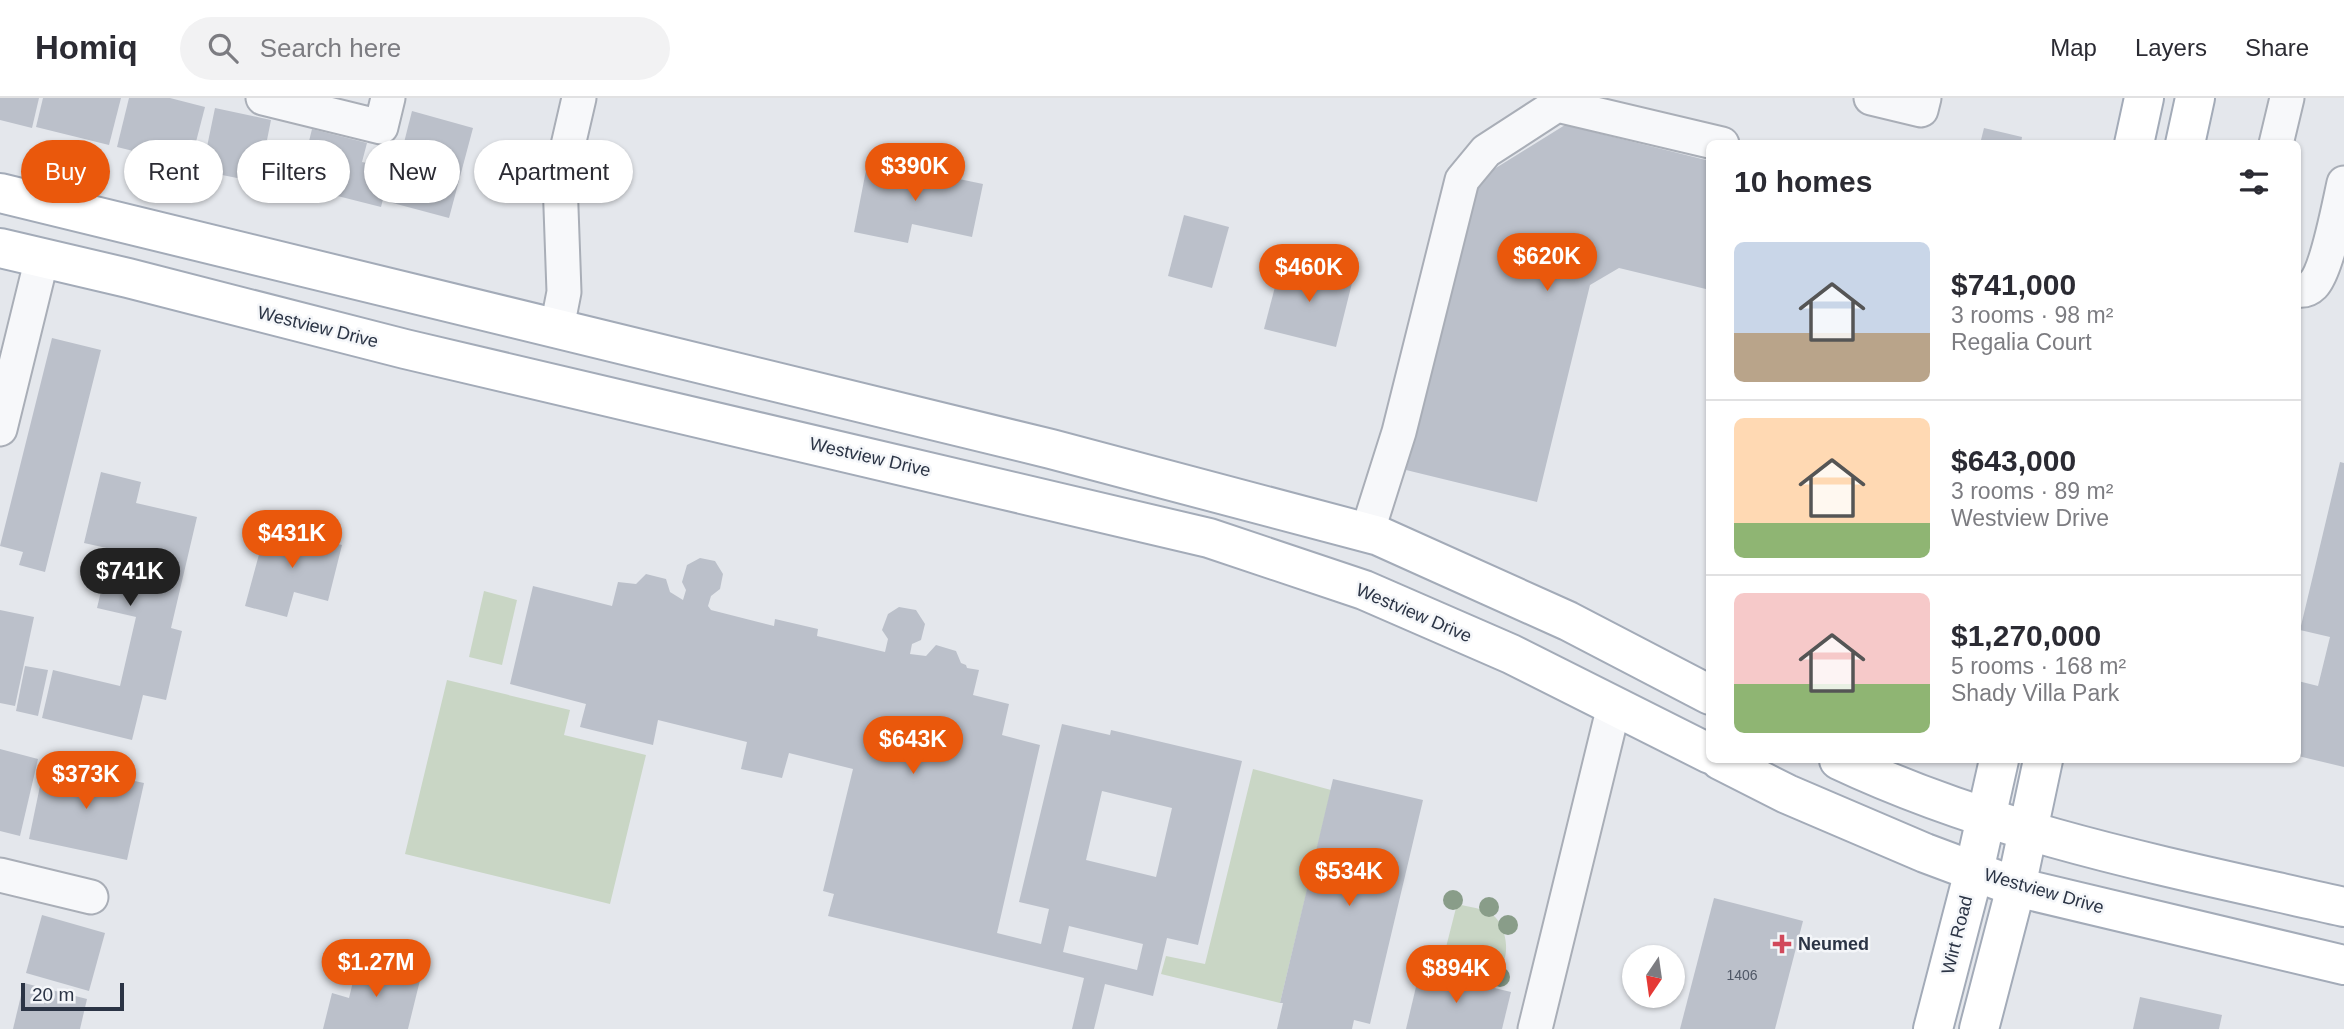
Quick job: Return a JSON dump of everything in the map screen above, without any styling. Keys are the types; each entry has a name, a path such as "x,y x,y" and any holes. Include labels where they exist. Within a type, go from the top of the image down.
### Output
{"main road":[{"path":"2135,140 2144,98"},
{"path":"2186,140 2195,98"},
{"path":"0,193 1051,449 1373,535 1569,621 1706,693"},
{"path":"128,278 140,227"},
{"name":"Westview Drive","path":"0,248 405,349 1209,538 1364,590 1511,654 1706,752"},
{"path":"739,426 751,375"},
{"path":"1364,590 1373,535"},
{"path":"1511,654 1535,607"},
{"name":"Westview Drive","path":"1726,763 1787,794 2016,887 2344,965"},
{"path":"1846,763 1879,778 2028,830 2161,865 2344,907"},
{"name":"Wirt Road","path":"1933,1029 1974,871 1997,763"},
{"path":"1979,1029 2016,887 2042,763"}],"street":[{"path":"263,98 385,112"},
{"path":"557,328 564,292 560,180 579,98"},
{"path":"1871,98 1921,110 1924,98"},
{"path":"2277,140 2287,98"},
{"path":"1373,535 1462,180 1486,151 1557,105 1706,140"},
{"path":"2301,289 2316,283 2331,242 2344,183"},
{"path":"0,429 42,258"},
{"path":"1535,1029 1614,706"},
{"path":"0,875 91,897"}],"green space":[{"path":"484,591 517,600 502,665 469,657"},
{"path":"447,680 570,710 564,735 646,755 610,904 405,854"},
{"path":"1253,769 1331,790 1280,1003 1161,974 1166,956 1205,964"},
{"path":"1457,904 1485,911 1499,922 1506,940 1506,950 1505,960 1494,973 1474,975 1441,967"}],"building":[{"path":"0,98 39,98 32,128 0,120"},
{"path":"43,98 121,98 110,141 89,140 36,127"},
{"path":"129,98 170,98 205,107 196,140 124,140 124,149 117,147"},
{"path":"215,108 271,120 267,140 237,140 237,178 223,175 223,140 208,140"},
{"path":"412,111 473,128 460,177 460,140 405,140"},
{"path":"1565,125 1706,160 1706,289 1619,268 1590,285 1537,502 1406,470 1478,179"},
{"path":"1984,128 2022,137 2022,140 1981,140"},
{"path":"312,129 364,142 364,203 350,199 350,140 309,140"},
{"path":"868,160 983,184 972,237 912,224 908,243 854,232"},
{"path":"365,203 382,203 381,207"},
{"path":"393,203 453,203 449,218"},
{"path":"1184,215 1229,227 1212,288 1168,276"},
{"path":"1282,260 1353,279 1336,347 1264,329"},
{"path":"52,338 101,350 45,572 19,565 23,552 0,546"},
{"path":"2340,462 2344,463 2344,767 2301,757 2301,682 2318,686 2330,637 2301,630"},
{"path":"101,472 141,482 136,503 197,517 171,628 182,631 166,700 143,695 132,740 42,718 53,670 120,686 136,617 97,608 111,549 84,543"},
{"path":"267,525 342,545 328,601 294,592 287,617 245,606"},
{"path":"700,558 715,561 723,574 720,589 711,596 708,606 711,610 774,626 775,619 818,629 817,636 885,652 888,639 882,630 888,614 899,607 916,610 925,624 921,640 912,644 910,654 926,656 936,645 956,651 961,663 967,668 979,670 973,695 1009,704 1002,735 1040,745 997,933 1041,944 1049,909 1019,902 1062,724 1110,735 1111,730 1242,761 1198,945 1167,938 1153,996 1105,984 1094,1029 1072,1029 1084,978 828,916 834,894 823,891 853,769 789,753 782,778 741,769 747,742 658,720 653,745 580,727 586,704 510,684 533,586 612,606 618,582 636,584 646,574 666,579 670,592 683,600 686,590 682,582 687,565","holes":["1102,791 1172,808 1156,877 1086,860","1069,926 1143,944 1137,970 1063,952"]},
{"path":"0,610 34,617 15,706 0,703"},
{"path":"25,666 48,670 38,716 16,711"},
{"path":"0,749 38,759 20,836 0,831"},
{"path":"45,762 144,783 127,860 29,839"},
{"path":"1333,779 1423,800 1370,1024 1354,1020 1352,1029 1277,1029 1283,1003 1280,1003"},
{"path":"1714,898 1803,921 1775,1029 1680,1029"},
{"path":"42,915 105,933 89,991 26,973"},
{"path":"359,957 422,972 408,1029 323,1029 332,993 349,998"},
{"path":"1420,970 1511,992 1502,1029 1406,1029"},
{"path":"24,983 87,999 80,1029 13,1029"},
{"path":"2140,997 2222,1015 2219,1029 2133,1029"}],"place":[{"name":"Neumed","path":"1782,944"}]}
